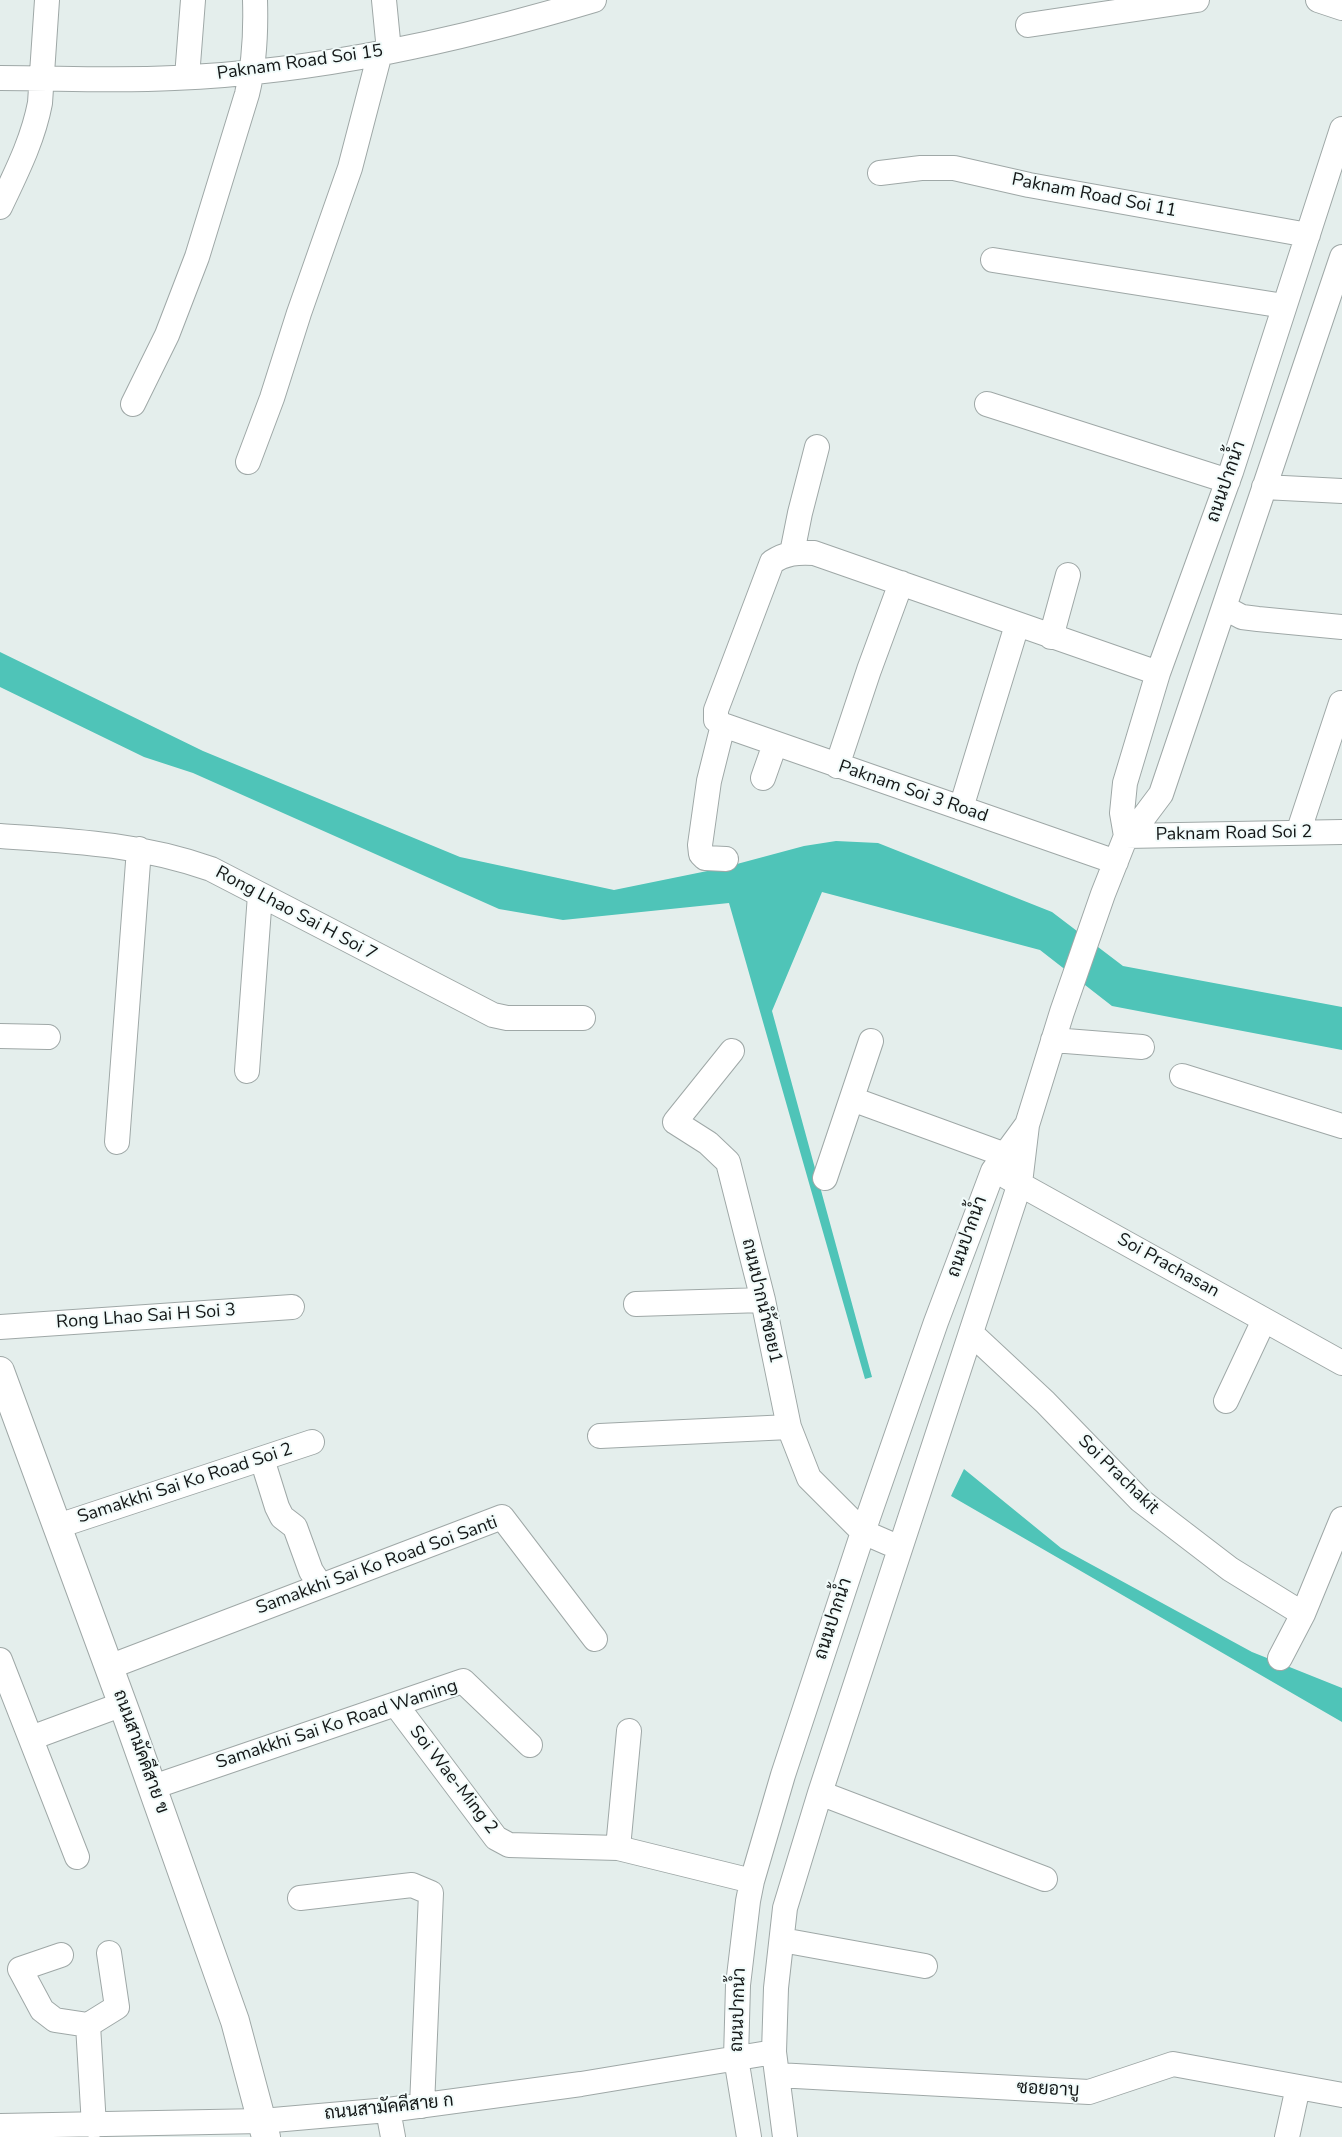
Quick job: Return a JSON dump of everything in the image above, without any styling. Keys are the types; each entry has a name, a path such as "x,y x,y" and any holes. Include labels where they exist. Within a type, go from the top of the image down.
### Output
{"main road":[{"name":"ถนนสามัคคีสาย ข","path":"3,1388 58,1526 235,2021 264,2129"}],"street":[{"path":"0,207 33,134 40,103 47,0"},
{"path":"187,77 193,0"},
{"path":"133,404 167,335 197,257 253,72 256,41 255,0"},
{"path":"248,462 272,398 299,313 350,168 385,52 384,0"},
{"name":"Paknam Road Soi 15","path":"0,78 109,80 253,72 427,45 556,6 594,0"},
{"path":"1028,25 1196,0"},
{"path":"1318,0 1342,8"},
{"name":"ถนนปากน้ำ","path":"1126,836 1122,813 1125,783 1158,673 1228,481 1308,235 1337,159 1342,129"},
{"name":"Paknam Road Soi 11","path":"880,173 921,168 954,168 1029,186 1308,235"},
{"path":"992,260 1284,306"},
{"name":"ถนนปากน้ำ","path":"750,2137 736,2058 738,1985 752,1881 784,1774 863,1532 936,1322 1028,1125 1062,1012 1103,894 1126,836 1143,818 1160,794 1340,270"},
{"path":"987,404 1228,481"},
{"path":"792,553 817,447"},
{"path":"1264,487 1342,490"},
{"path":"726,859 705,858 701,854 700,845 719,720 716,710 772,562 785,554 814,553 1158,673"},
{"path":"1051,637 1068,574"},
{"path":"837,766 901,583"},
{"path":"1225,608 1242,616 1258,619 1342,627"},
{"path":"961,808 1017,625"},
{"path":"1298,833 1341,703"},
{"name":"Paknam Soi 3 Road","path":"719,720 775,744 1116,862"},
{"path":"764,778 775,744"},
{"name":"Paknam Road Soi 2","path":"1126,836 1342,832"},
{"name":"Rong Lhao Sai H Soi 7","path":"0,836 101,844 139,849 179,858 211,869 493,1015 507,1018 583,1018"},
{"path":"117,1142 139,849"},
{"path":"247,1071 260,895"},
{"path":"0,1036 48,1037"},
{"path":"825,1178 871,1040"},
{"path":"1053,1040 1142,1047"},
{"name":"ถนนปากนำ้ซอย1","path":"732,1051 675,1122 708,1143 728,1162 764,1300 788,1427 809,1478 863,1532 900,1548"},
{"path":"1182,1076 1342,1126"},
{"name":"Soi Prachasan","path":"852,1099 1010,1167 1264,1320 1342,1363"},
{"name":"ถนนปากน้ำ","path":"786,2137 774,2052 776,1988 785,1908 820,1793 972,1334 1010,1167"},
{"path":"636,1304 764,1300"},
{"name":"Rong Lhao Sai H Soi 3","path":"0,1327 292,1307"},
{"path":"1226,1401 1264,1320"},
{"name":"Soi Prachakit","path":"972,1334 1045,1402 1140,1500 1230,1568 1303,1614"},
{"path":"600,1436 788,1427"},
{"name":"Samakkhi Sai Ko Road Soi 2","path":"58,1526 312,1442"},
{"path":"262,1458 282,1517 295,1527 311,1571 321,1586"},
{"name":"Samakkhi Sai Ko Road Soi Santi","path":"109,1667 502,1517 595,1639"},
{"path":"1280,1658 1303,1614 1333,1569 1342,1519"},
{"path":"0,1660 77,1858"},
{"name":"Samakkhi Sai Ko Road Waming","path":"152,1787 463,1681 530,1745"},
{"path":"31,1738 123,1704"},
{"name":"Soi Wae-Ming 2","path":"396,1705 496,1838 509,1845 618,1848 752,1881"},
{"path":"618,1848 629,1731"},
{"path":"820,1793 1045,1879"},
{"path":"300,1898 412,1885 431,1893 422,2106"},
{"path":"782,1940 925,1966"},
{"path":"61,1955 20,1969 42,2010 55,2020 88,2025 117,2007 109,1953"},
{"path":"88,2025 94,2126"},
{"name":"ถนนสามัคคีสาย ก","path":"0,2126 264,2129 581,2084 774,2052"},
{"name":"ซอยอาบู","path":"777,2075 1089,2092 1173,2064 1342,2095"},
{"path":"1287,2137 1298,2087"},
{"path":"388,2110 393,2137"}],"water":[{"path":"0,652 203,751 460,857 614,890 722,868 804,846 836,841 878,843 1052,912 1123,966 1342,1007 1342,1050 1112,1006 1040,950 822,892 772,1011 872,1377 865,1379 729,903 563,920 499,909 193,773 144,757 0,687"},
{"path":"964,1469 1061,1548 1252,1652 1342,1688 1342,1722 951,1496"}]}
